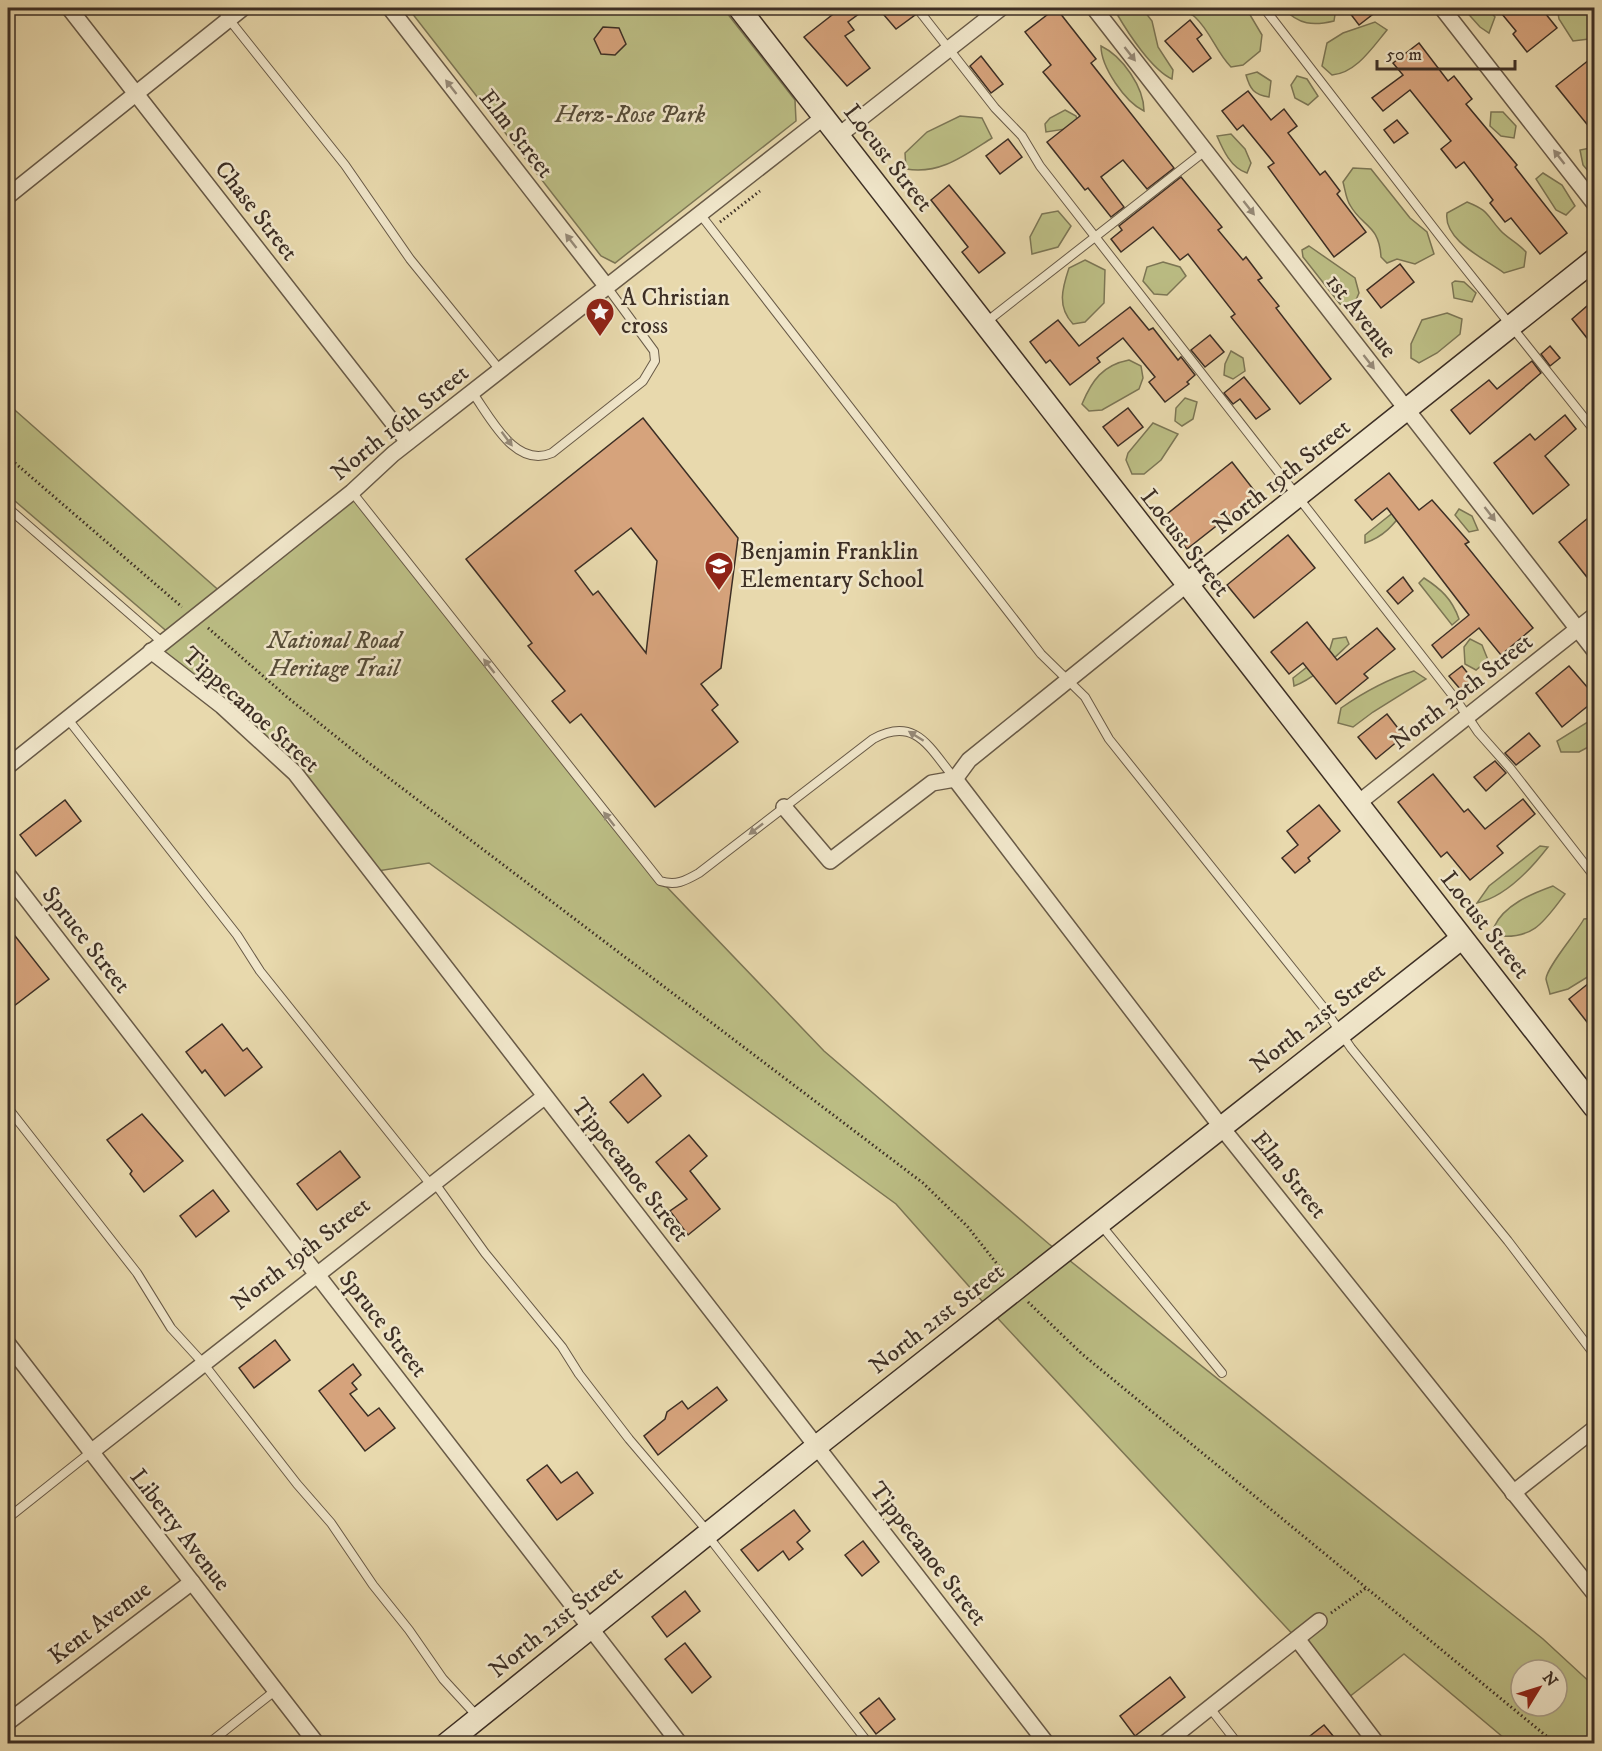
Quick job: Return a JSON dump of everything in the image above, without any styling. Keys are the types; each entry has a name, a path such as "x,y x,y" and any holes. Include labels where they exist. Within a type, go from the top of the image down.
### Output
{"street":[{"name":"Chase Street","path":"69,8 408,442"},
{"path":"8,196 136,93 224,13 243,8"},
{"name":"Elm Street","path":"390,8 607,287"},
{"name":"Locust Street","path":"739,8 1594,1107"},
{"path":"838,136 1001,8"},
{"name":"1st Avenue","path":"1094,8 1594,650"},
{"path":"1442,8 1594,203"},
{"name":"North 16th Street","path":"8,766 352,492 408,442 824,117"},
{"name":"North 19th Street","path":"955,779 969,760 1067,680 1594,261"},
{"name":"North 20th Street","path":"1357,804 1594,616"},
{"name":"Tippecanoe Street","path":"157,646 295,773 1047,1743"},
{"path":"784,807 831,861 932,783 955,779"},
{"name":"Elm Street","path":"955,779 1222,1128 1594,1593"},
{"name":"Spruce Street","path":"8,875 588,1628 680,1743"},
{"name":"North 21st Street","path":"446,1743 817,1446 1462,938"},
{"name":"North 19th Street","path":"91,1452 544,1097"},
{"name":"Liberty Avenue","path":"8,1344 317,1743"},
{"path":"1513,1493 1594,1429"},
{"name":"Kent Avenue","path":"8,1722 192,1582"},
{"path":"1164,1743 1299,1640 1319,1621"},
{"path":"1299,1640 1377,1743"}],"lane":[{"path":"917,8 995,108 1022,136 1040,166 1296,498 1594,876"},
{"path":"1264,8 1594,430"},
{"path":"224,13 345,165 410,259 464,322 500,370"},
{"path":"984,324 1205,151"},
{"path":"700,214 1041,654 1085,697 1108,739 1217,872 1594,1354"},
{"path":"472,392 516,450 535,458 552,453 643,381 655,361 654,351 607,287"},
{"path":"352,492 660,881 672,885 685,882 873,738 887,731 904,729 921,736 955,779"},
{"path":"8,507 157,646"},
{"path":"67,718 237,934 260,971 562,1347 579,1374 629,1439 708,1534 869,1743"},
{"path":"8,1108 137,1273 171,1328 203,1363 297,1484 331,1523 373,1585 410,1630 443,1679 478,1718"},
{"path":"1100,1223 1222,1373"},
{"path":"8,1518 91,1452"},
{"path":"208,1743 276,1690"},
{"path":"1210,1708 1238,1743"}],"path":[{"path":"8,457 176,602"},
{"path":"210,631 287,697 402,788 897,1162 945,1203 1008,1277"},
{"path":"1024,1298 1042,1318 1082,1354 1556,1743"},
{"path":"1319,1621 1366,1588"}],"green space":[{"name":"Herz-Rose Park","path":"408,8 723,8 795,100 796,121 615,263 601,256"},
{"path":"1123,8 1142,8 1152,21 1158,47 1173,70 1172,79 1157,68 1134,41 1117,14"},
{"path":"1174,8 1246,8 1262,35 1260,51 1243,65 1231,67 1195,17"},
{"path":"1283,8 1336,8 1334,21 1313,24 1295,18"},
{"path":"1463,8 1487,8 1495,17 1489,33 1480,27"},
{"path":"1557,8 1594,8 1594,35 1589,39 1573,41 1559,19"},
{"path":"1375,22 1387,30 1356,65 1349,70 1332,75 1322,66 1327,43 1343,33"},
{"path":"1101,46 1117,57 1130,73 1140,92 1144,111 1129,100 1115,83 1105,64"},
{"path":"1257,72 1271,81 1269,97 1256,93 1249,84 1246,75"},
{"path":"1297,76 1307,79 1318,96 1308,105 1295,98 1291,85"},
{"path":"1065,110 1076,116 1079,127 1046,132 1045,124 1050,118"},
{"path":"1491,112 1503,112 1516,126 1514,138 1501,136 1490,126"},
{"path":"960,116 982,118 992,138 962,157 941,166 930,169 906,169 905,153 927,132"},
{"path":"1231,134 1245,149 1251,163 1247,173 1232,163 1217,136"},
{"path":"1590,148 1594,151 1594,178 1583,165 1580,150"},
{"path":"1353,168 1371,169 1410,218 1427,232 1434,254 1415,264 1397,259 1387,263 1381,257 1377,238 1355,212 1347,197 1343,182"},
{"path":"1543,173 1562,185 1575,206 1566,215 1556,210 1536,179"},
{"path":"1467,202 1483,210 1503,233 1526,252 1524,267 1504,273 1458,240 1448,223 1447,213"},
{"path":"1058,211 1071,226 1058,247 1032,254 1030,237 1042,214"},
{"path":"1309,246 1355,278 1359,293 1353,307 1340,304 1303,257 1302,250"},
{"path":"1085,260 1105,270 1104,303 1085,322 1073,324 1063,304 1064,283 1069,268"},
{"path":"1163,262 1180,267 1186,276 1167,295 1154,294 1143,281 1147,267"},
{"path":"1464,282 1476,293 1472,302 1454,298 1452,283"},
{"path":"1447,313 1462,319 1460,334 1437,353 1419,363 1411,358 1411,344 1422,320"},
{"path":"1231,351 1243,358 1245,371 1233,379 1224,375 1225,364"},
{"path":"1129,360 1141,366 1143,378 1139,389 1102,410 1089,411 1082,404 1094,381 1105,370"},
{"path":"1185,398 1197,402 1193,419 1182,426 1175,421 1176,408"},
{"name":"National Road Heritage Trail","path":"8,404 223,594 352,492 641,860 824,1051 1049,1244 1543,1639 1564,1658 1509,1658 1509,1718 1569,1718 1569,1663 1594,1686 1594,1743 1510,1743 1404,1654 1344,1701 1298,1640 990,1310 896,1204 429,863 371,872 295,773 151,651 171,635 8,495"},
{"path":"1153,423 1178,434 1161,460 1144,474 1132,474 1126,460 1128,453"},
{"path":"1400,507 1404,510 1392,525 1383,534 1365,543 1365,535"},
{"path":"1459,509 1472,516 1478,530 1469,532 1455,515"},
{"path":"1424,578 1441,591 1453,606 1459,619 1452,625 1419,583"},
{"path":"1346,637 1349,644 1316,673 1294,686 1293,678 1330,649 1333,639"},
{"path":"1470,639 1482,645 1488,660 1476,670 1465,664 1464,647"},
{"path":"1414,671 1426,679 1353,727 1338,723 1341,708 1376,686"},
{"path":"1594,718 1594,744 1579,752 1561,752 1557,741"},
{"path":"1540,846 1548,847 1517,881 1498,895 1477,903 1489,886"},
{"path":"1553,886 1565,894 1545,920 1522,934 1499,936 1494,927 1504,912 1527,897"},
{"path":"1594,918 1594,973 1568,989 1550,994 1546,979 1551,967 1584,919"}],"building":[{"path":"841,8 867,8 848,22 854,30 845,36 870,68 847,86 804,37"},
{"path":"878,8 911,8 915,15 896,29"},
{"path":"1056,8 1096,59 1091,63 1174,168 1147,189 1123,160 1101,177 1124,207 1111,217 1088,188 1085,190 1047,142 1080,116 1043,72 1051,65 1025,32"},
{"path":"1346,8 1381,8 1359,25"},
{"path":"1497,8 1541,8 1557,28 1527,52 1513,34 1516,31"},
{"path":"1190,20 1202,35 1197,39 1211,58 1193,72 1165,41"},
{"path":"603,27 619,28 626,44 615,55 601,54 594,39"},
{"path":"1419,43 1448,81 1454,76 1472,99 1466,104 1517,165 1515,167 1567,233 1540,254 1511,218 1505,222 1490,203 1493,200 1464,162 1456,168 1441,149 1451,141 1410,90 1383,111 1372,98 1403,75 1393,63"},
{"path":"981,56 1003,84 991,93 970,66"},
{"path":"1594,56 1594,133 1556,86"},
{"path":"1248,91 1271,120 1284,109 1297,126 1288,133 1320,175 1325,171 1340,191 1337,194 1366,232 1334,257 1268,167 1274,163 1243,125 1237,130 1222,111"},
{"path":"1397,120 1408,133 1394,143 1384,130"},
{"path":"1008,139 1022,157 1000,174 986,156"},
{"path":"1181,177 1222,227 1218,230 1243,260 1246,257 1262,278 1258,280 1279,306 1276,308 1331,379 1300,404 1231,317 1235,314 1188,254 1180,260 1153,227 1121,252 1111,239 1122,230 1119,226"},
{"path":"949,185 1005,253 979,273 962,252 968,247 931,200"},
{"path":"1400,264 1414,282 1381,308 1367,290"},
{"path":"1594,300 1594,347 1572,319"},
{"path":"1130,307 1149,330 1153,328 1178,360 1181,357 1195,375 1187,382 1189,384 1165,402 1149,382 1155,377 1123,338 1097,358 1100,362 1070,385 1050,360 1046,363 1030,342 1058,320 1079,346"},
{"path":"1210,335 1224,352 1205,367 1191,350"},
{"path":"1550,346 1560,358 1550,366 1541,354"},
{"path":"1532,361 1541,373 1470,434 1451,410 1489,380 1497,389"},
{"path":"1244,377 1270,409 1256,419 1240,399 1233,404 1224,393"},
{"path":"1128,408 1143,427 1118,446 1103,427"},
{"path":"1565,415 1576,429 1545,456 1569,485 1533,514 1494,463 1530,434 1535,440"},
{"path":"643,418 738,538 721,668 701,684 718,705 712,710 738,742 655,807 581,714 570,723 552,701 565,691 528,646 532,643 466,559","holes":["631,528 657,561 646,653 598,591 593,595 575,571"]},
{"path":"1232,462 1257,494 1187,549 1162,518"},
{"path":"1389,473 1419,510 1432,500 1469,542 1465,544 1533,628 1501,655 1479,628 1442,658 1432,645 1469,615 1387,508 1372,520 1355,500"},
{"path":"1594,513 1594,586 1559,542"},
{"path":"1288,535 1315,568 1254,618 1227,585"},
{"path":"1403,577 1413,591 1398,604 1387,591"},
{"path":"1307,622 1337,660 1377,628 1395,649 1364,674 1368,678 1336,704 1303,663 1289,674 1271,652"},
{"path":"1462,666 1473,680 1461,690 1449,676"},
{"path":"1569,666 1594,695 1594,701 1562,727 1536,693"},
{"path":"1387,714 1404,736 1376,759 1358,737"},
{"path":"1529,733 1540,746 1516,765 1505,753"},
{"path":"1495,761 1506,773 1486,791 1474,777"},
{"path":"1433,774 1464,812 1468,809 1485,829 1523,799 1535,814 1497,846 1503,853 1470,880 1447,852 1441,857 1398,802"},
{"path":"65,800 81,821 36,856 20,835"},
{"path":"1319,805 1340,831 1308,858 1310,861 1295,873 1282,858 1298,845 1287,831"},
{"path":"8,927 49,979 14,1006 8,998"},
{"path":"1594,979 1594,1031 1569,999"},
{"path":"222,1024 243,1051 247,1048 262,1067 225,1096 205,1070 202,1073 186,1052"},
{"path":"643,1074 661,1096 628,1123 610,1102"},
{"path":"142,1114 183,1161 144,1192 130,1174 132,1171 107,1140"},
{"path":"689,1135 707,1156 690,1171 720,1209 688,1235 670,1211 687,1199 656,1162"},
{"path":"340,1151 360,1177 317,1210 297,1184"},
{"path":"213,1190 229,1211 196,1237 180,1216"},
{"path":"275,1340 290,1360 254,1388 239,1368"},
{"path":"353,1364 361,1375 352,1383 357,1389 350,1394 368,1416 379,1408 395,1428 365,1451 319,1391"},
{"path":"717,1387 727,1400 658,1455 644,1436 665,1419 667,1412 682,1401 688,1409"},
{"path":"547,1465 561,1483 577,1472 593,1493 557,1520 527,1480"},
{"path":"794,1510 810,1531 797,1542 803,1549 789,1560 783,1551 758,1571 741,1550"},
{"path":"863,1541 879,1562 862,1576 845,1555"},
{"path":"685,1591 700,1611 667,1637 652,1617"},
{"path":"685,1643 711,1677 692,1693 665,1659"},
{"path":"1170,1677 1185,1697 1135,1736 1120,1716"},
{"path":"879,1698 895,1719 876,1734 860,1713"},
{"path":"1324,1725 1339,1743 1301,1743"}],"place":[{"name":"A Christian cross","path":"600,338"},
{"name":"Benjamin Franklin Elementary School","path":"719,592"}]}
